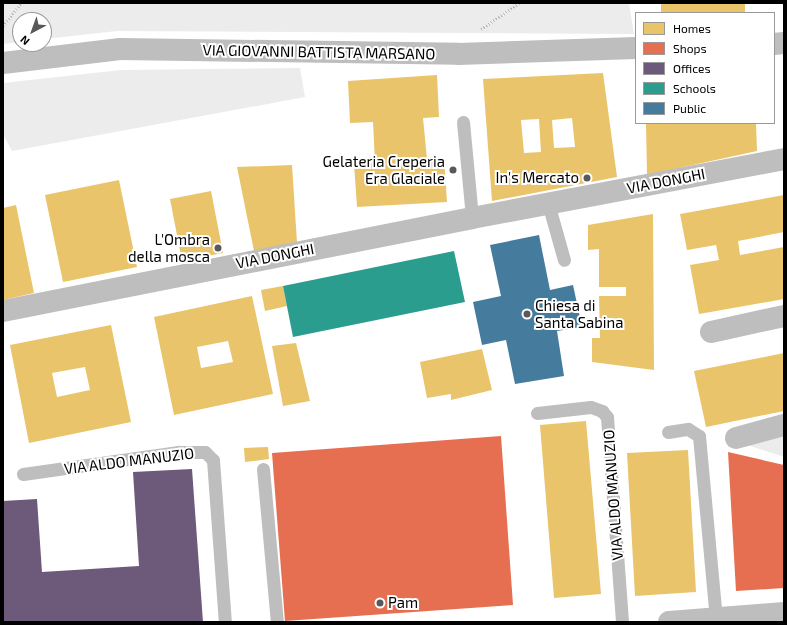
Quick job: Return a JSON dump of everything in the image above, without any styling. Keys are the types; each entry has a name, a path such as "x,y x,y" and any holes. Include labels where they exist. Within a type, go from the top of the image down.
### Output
{"street":[{"name":"VIA GIOVANNI BATTISTA MARSANO","path":"3,63 120,49 477,53 635,48"},
{"name":"VIA DONGHI","path":"3,312 548,203 784,159"},
{"path":"710,332 784,316"},
{"path":"736,438 784,425"},
{"path":"669,622 716,618 780,616"}],"lane":[{"path":"463,122 472,218"},
{"path":"548,203 564,260"},
{"name":"VIA ALDO MANUZIO","path":"537,412 591,407 602,411 607,417 622,622"},
{"path":"668,432 688,429 700,436 716,618"},
{"name":"VIA ALDO MANUZIO","path":"23,474 178,452 205,452 213,460 225,622"},
{"path":"263,469 278,622"}],"path":[{"path":"3,26 21,3"},
{"path":"477,53 475,38 479,31 519,3"}],"shaded area":[{"path":"3,3 629,3 634,34 117,31 52,38 52,12 12,12 12,43 3,44"},
{"path":"300,68 305,97 12,151 3,134 3,83 121,70"},
{"path":"784,435 784,457 744,444"}],"building: Homes":[{"path":"661,3 745,3 745,12 661,12"},
{"path":"603,73 617,177 492,201 483,79","holes":["572,118 575,147 554,148 552,120","539,119 541,152 524,153 521,120"]},
{"path":"437,75 439,117 423,118 427,159 444,158 447,202 357,207 354,164 375,163 373,122 350,123 348,81"},
{"path":"646,124 756,124 757,151 647,175"},
{"path":"292,165 297,243 254,251 237,167"},
{"path":"119,180 137,267 63,282 45,195"},
{"path":"211,191 223,253 182,261 170,199"},
{"path":"784,195 784,232 738,241 740,255 784,247 784,299 699,314 690,265 719,260 716,245 687,250 680,214"},
{"path":"16,205 34,293 3,300 3,208"},
{"path":"653,214 654,370 592,362 592,338 600,338 599,296 626,296 626,287 599,287 599,249 588,250 588,225"},
{"path":"283,286 287,306 265,311 261,290"},
{"path":"252,296 273,394 174,415 154,317","holes":["228,341 233,362 201,368 197,347"]},
{"path":"111,325 131,422 29,443 10,345","holes":["85,367 90,390 57,397 52,373"]},
{"path":"296,343 310,401 283,406 272,346"},
{"path":"482,349 492,390 451,400 451,394 427,398 420,362"},
{"path":"784,353 784,411 706,427 694,371"},
{"path":"586,421 601,594 554,598 540,425"},
{"path":"268,447 269,459 245,462 244,448"},
{"path":"688,450 696,592 635,596 627,453"}],"building: Shops":[{"path":"501,436 513,605 285,621 272,453"},
{"path":"728,452 784,465 784,588 736,591"}],"building: Offices":[{"path":"192,469 203,622 3,622 3,501 37,499 42,572 139,566 133,472"}],"building: Schools":[{"path":"454,251 465,302 293,337 283,286"}],"building: Public":[{"name":"Chiesa di Santa Sabina","path":"539,235 550,290 573,285 582,327 557,331 564,376 515,384 506,340 482,345 473,302 501,296 490,245"}],"place":[{"name":"Gelateria Creperia Era Glaciale","path":"453,170"},
{"name":"In's Mercato","path":"587,178"},
{"name":"L'Ombra della mosca","path":"218,248"},
{"name":"Chiesa di Santa Sabina","path":"527,314"},
{"name":"Pam","path":"380,603"}]}
